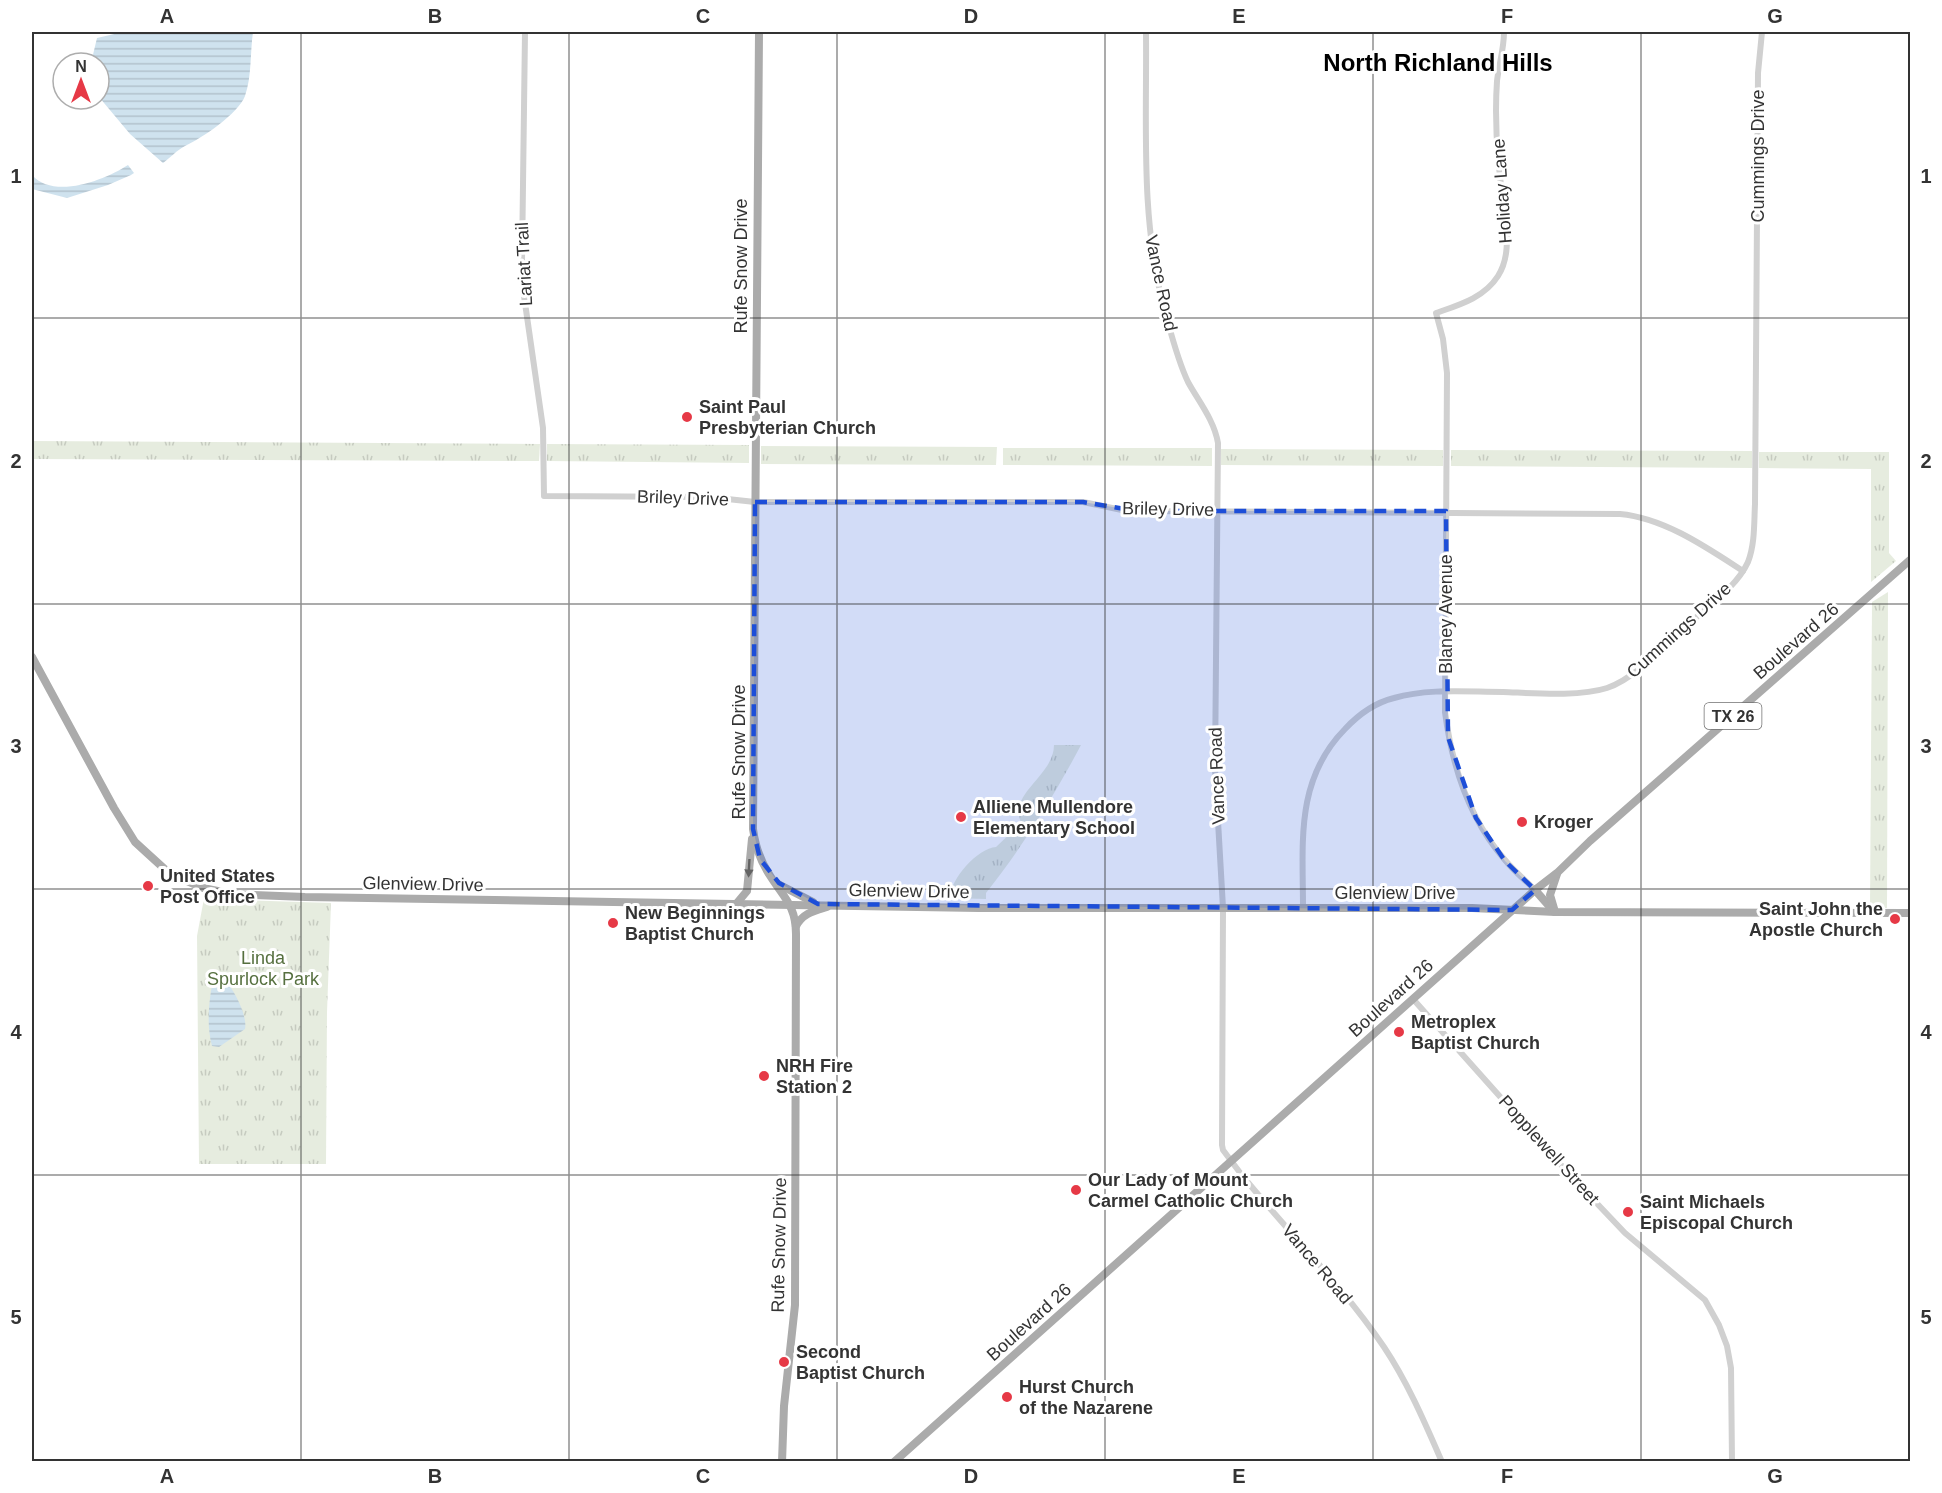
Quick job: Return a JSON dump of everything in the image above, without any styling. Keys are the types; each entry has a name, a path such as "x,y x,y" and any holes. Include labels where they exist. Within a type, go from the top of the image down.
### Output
{"main road":[{"name":"Rufe Snow Drive","path":"759,32 753,829 760,859 790,904 795,914 796,926 795,1305 784,1406 782,1461"},
{"name":"Boulevard 26","path":"894,1461 1512,910 1557,873 1607,825 1911,560"},
{"name":"Glenview Drive","path":"32,657 114,808 135,842 169,873 198,886 232,894 979,908 1480,908 1555,912 1911,913"},
{"path":"737,903 747,891 753,829"},
{"path":"1555,912 1550,895 1557,873"},
{"path":"775,883 818,904"},
{"path":"1535,890 1555,912"},
{"path":"796,926 808,913 840,904"}],"street":[{"name":"Lariat Trail","path":"525,32 522,261 525,300 543,428 544,496"},
{"name":"Vance Road","path":"1146,32 1146,195 1150,248 1177,354 1216,434 1215,769 1223,908 1221,1136 1223,1150 1353,1305 1375,1335 1411,1393 1442,1461"},
{"name":"Holiday Lane","path":"1436,313 1474,299 1484,291 1499,275 1506,255 1508,238 1499,176 1496,107 1497,80 1503,55 1504,32"},
{"name":"Cummings Drive","path":"1303,908 1304,814 1310,784 1323,756 1354,720 1376,705 1394,698 1416,694 1580,692 1607,688 1638,669 1719,597 1743,571 1752,548 1755,504 1758,73 1762,32"},
{"name":"Blaney Avenue","path":"1436,313 1443,339 1447,373 1445,712 1448,737 1468,803 1484,832 1505,861 1535,890"},
{"name":"Briley Drive","path":"544,496 709,497 756,502 1083,502 1122,510 1572,512 1631,515 1687,537 1743,571"},
{"name":"Popplewell Street","path":"1413,999 1569,1174 1625,1233 1705,1300 1719,1325 1727,1346 1731,1368 1732,1461"}],"highlighted area":[{"path":"755,502 1083,502 1137,511 1446,511 1448,737 1476,818 1505,861 1535,890 1512,910 818,904 779,883 760,859 753,829"}],"green space":[{"path":"32,441 540,444 539,461 32,459"},
{"path":"547,444 749,445 749,463 547,461"},
{"path":"761,446 997,447 996,465 761,464"},
{"path":"1003,448 1212,448 1212,466 1003,465"},
{"path":"1221,449 1443,450 1443,466 1221,465"},
{"path":"1451,450 1752,451 1752,468 1451,466"},
{"path":"1759,452 1889,452 1889,553 1896,561 1871,582 1871,469 1759,468"},
{"path":"1888,592 1887,908 1870,908 1872,602"},
{"path":"1054,745 1081,745 1037,821 1013,858 986,893 986,899 950,898 955,882 966,866 981,853 996,847 1021,823 1019,812 1021,801 1049,763"},
{"name":"Linda Spurlock Park","path":"205,893 235,900 331,903 327,1012 326,1164 199,1164 197,936"}],"water":[{"path":"123,32 253,32 249,80 245,96 235,110 219,125 163,163 130,134 111,111 111,51 94,51 97,38"},
{"path":"128,165 134,173 131,175 67,198 32,189 32,175 41,182 66,187 93,181"},
{"path":"219,975 229,984 238,999 244,1016 245,1029 219,1047 212,1046 209,1020 214,976"}],"place":[{"name":"Saint Paul Presbyterian Church","path":"687,417"},
{"name":"Alliene Mullendore Elementary School","path":"961,817"},
{"name":"Kroger","path":"1522,822"},
{"name":"United States Post Office","path":"148,886"},
{"name":"Saint John the Apostle Church","path":"1895,919"},
{"name":"New Beginnings Baptist Church","path":"613,923"},
{"name":"Metroplex Baptist Church","path":"1399,1032"},
{"name":"NRH Fire Station 2","path":"764,1076"},
{"name":"Our Lady of Mount Carmel Catholic Church","path":"1076,1190"},
{"name":"Saint Michaels Episcopal Church","path":"1628,1212"},
{"name":"Second Baptist Church","path":"784,1362"},
{"name":"Hurst Church of the Nazarene","path":"1007,1397"}],"district":[{"name":"North Richland Hills","path":"1438,62"}]}
